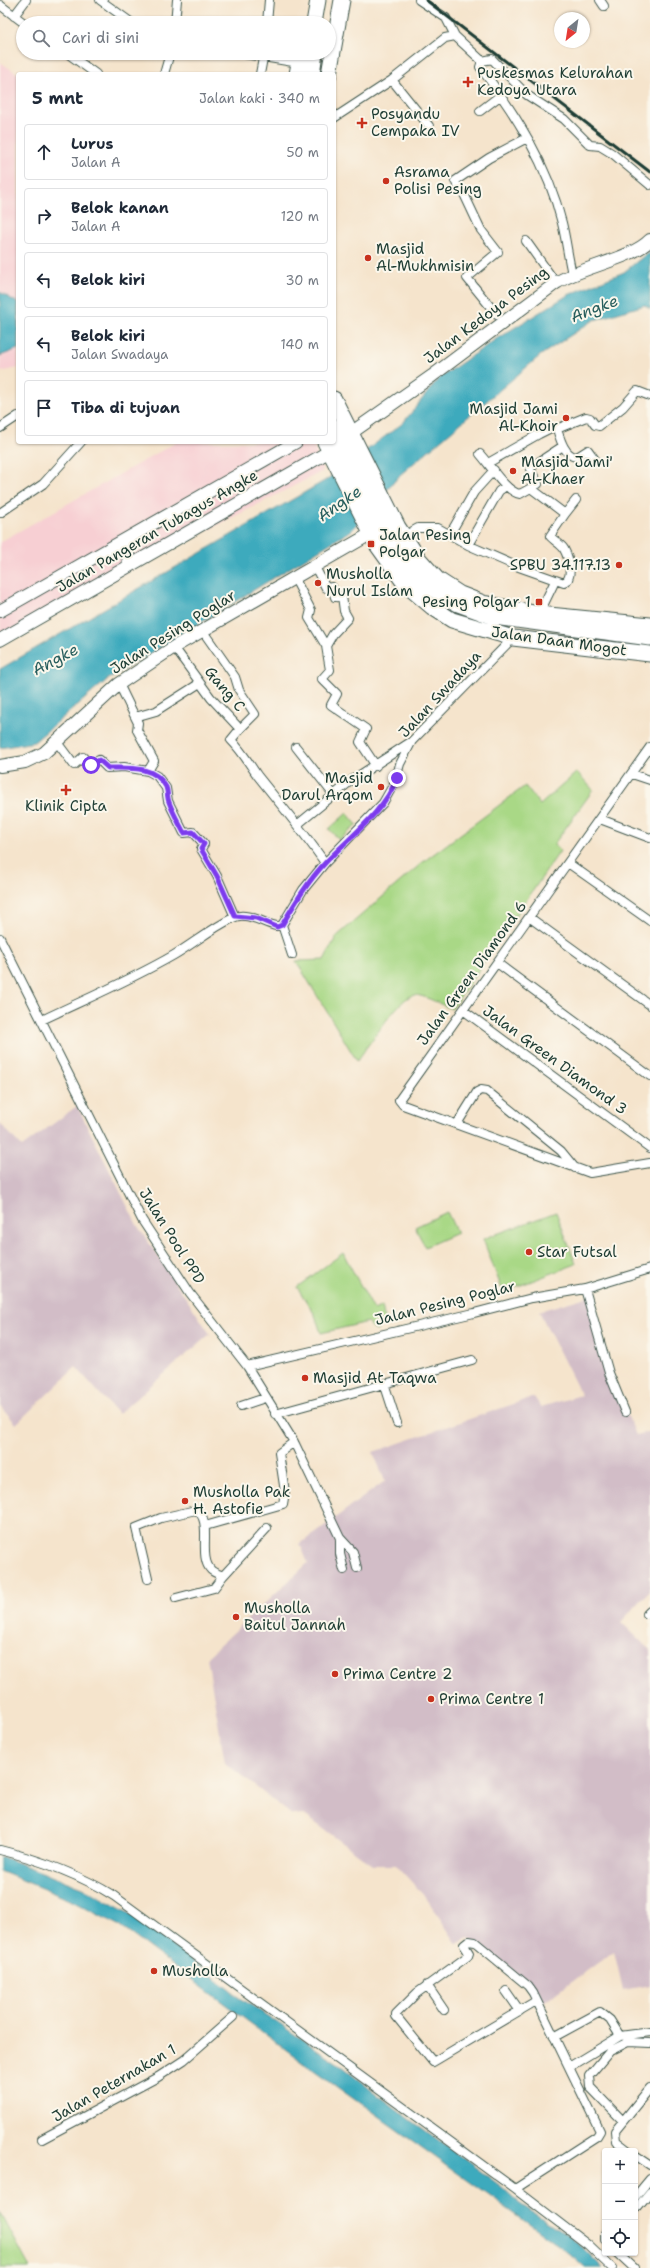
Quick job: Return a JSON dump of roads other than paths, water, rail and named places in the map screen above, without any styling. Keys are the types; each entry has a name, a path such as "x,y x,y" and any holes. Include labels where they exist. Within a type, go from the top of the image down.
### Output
{"highway":[{"path":"307,16 310,0"},
{"path":"315,16 318,0"},
{"path":"322,16 325,0"},
{"path":"336,32 342,0"},
{"path":"312,72 314,60"},
{"path":"328,72 331,60"},
{"name":"Jalan Daan Mogot","path":"337,422 354,439 393,516 419,559 437,579 460,594 483,603 539,614 650,625"},
{"name":"Jalan Daan Mogot","path":"337,422 392,542 416,575 442,595 464,606 494,617 650,638"},
{"name":"Jalan Daan Mogot","path":"331,449 370,530 391,566 405,584 432,607 452,620 512,638 650,654"},
{"name":"Jalan Daan Mogot","path":"331,449 386,546 412,583 434,601 450,610 476,620 510,628 650,645"}],"street":[{"path":"0,5 14,16 26,0"},
{"path":"100,0 122,16"},
{"path":"175,16 176,0"},
{"path":"268,16 269,0"},
{"path":"419,0 446,18 455,36 482,61"},
{"path":"336,117 392,80 445,38 455,36"},
{"path":"482,61 492,59 534,100 564,119 590,145 600,146 613,154 650,185"},
{"path":"76,60 93,72"},
{"path":"165,72 168,60"},
{"path":"260,72 263,60"},
{"path":"288,60 302,63"},
{"path":"482,61 480,67 501,95 527,138 547,181 562,223 572,274"},
{"path":"392,80 429,126"},
{"path":"480,110 501,95"},
{"path":"497,315 467,278 498,252 481,230 465,196 454,181 489,158 527,138"},
{"path":"526,240 556,283"},
{"name":"Jalan Kedoya Pesing","path":"354,439 432,376 556,283 572,274 638,250 650,240"},
{"path":"488,463 529,438 551,428 557,429 586,418 590,418 595,425 599,426 623,407 637,391 650,396"},
{"path":"0,428 16,417"},
{"path":"557,429 563,446 575,457 588,450 596,461"},
{"path":"0,513 43,484 79,444"},
{"name":"Jalan Pangeran Tubagus Angke","path":"0,611 293,444"},
{"path":"480,454 506,486 516,493 526,493 538,484 530,470 531,467 563,446"},
{"name":"Jalan Pangeran Tubagus Angke","path":"0,640 331,449"},
{"path":"450,534 460,520 460,514 470,498 494,470"},
{"path":"468,545 499,491 506,486"},
{"path":"532,489 565,514"},
{"path":"404,536 418,528 433,527 450,534 468,545 555,581 564,583 570,578 570,571 563,547 550,536 576,500"},
{"name":"Jalan Pesing Poglar","path":"0,766 25,762 44,753 119,684 174,647 294,577 370,530"},
{"path":"118,544 128,553 129,566"},
{"path":"314,565 326,588 332,588 335,597 343,597 344,610 348,618 326,646"},
{"path":"294,577 311,610 309,618 326,646 330,670 322,679 337,695 331,704 366,729 360,742 376,766"},
{"path":"539,614 555,581"},
{"path":"202,630 234,677 239,690 255,714 240,729"},
{"name":"Jalan Swadaya","path":"282,925 299,896 325,863 383,803 395,782 400,764 412,741 512,638"},
{"name":"Gang C","path":"174,647 200,683 240,729 231,740 244,752 257,774 298,825 325,863"},
{"path":"135,717 156,711 200,683"},
{"path":"119,684 138,724 137,730 154,761 148,771"},
{"path":"56,741 74,764 83,757 91,765 99,760 108,768 124,767 148,771 157,776 166,788 168,801 185,834 193,832 204,844 201,849 217,876 235,916"},
{"path":"298,825 333,794 412,741"},
{"path":"296,747 333,794"},
{"name":"Jalan Green Diamond 6","path":"458,1124 403,1105 399,1100 650,747"},
{"path":"632,774 650,780"},
{"path":"600,819 650,838"},
{"path":"568,863 650,922"},
{"path":"42,1020 118,985 174,955 235,916 249,916 277,927 282,925 292,955"},
{"path":"529,917 650,1005"},
{"name":"Jalan Pool PPD","path":"0,938 142,1220 190,1293 246,1366 294,1442 340,1538 353,1552 357,1568"},
{"path":"497,963 650,1076"},
{"name":"Jalan Green Diamond 3","path":"463,1010 650,1148"},
{"path":"575,1168 561,1151 487,1091 481,1090 477,1092 458,1124 575,1168 597,1172 650,1163"},
{"name":"Jalan Pesing Poglar","path":"246,1366 532,1298 585,1289 650,1269"},
{"path":"585,1289 609,1374 625,1412"},
{"path":"275,1414 472,1360"},
{"path":"384,1383 397,1423"},
{"path":"241,1406 265,1398"},
{"path":"205,1526 283,1504 284,1492 279,1453 294,1442"},
{"path":"148,1579 136,1531 138,1527 161,1518 196,1510 201,1515 205,1526 204,1544 209,1566 212,1571 223,1576"},
{"path":"176,1598 214,1588 266,1528"},
{"name":"Jalan Pool PPD","path":"340,1538 340,1554 344,1570"},
{"path":"0,1850 25,1856 77,1876 114,1896 515,2189 588,2245 612,2268"},
{"path":"515,2189 599,2134 569,2067 536,2001 528,1986 472,1941 466,1942 464,1945 469,1954 468,1956 427,1985 396,2012 396,2016 431,2062 536,2001"},
{"path":"427,1985 444,2010"},
{"path":"506,1991 520,2011"},
{"path":"554,2037 600,2012 610,2020 620,2036"},
{"name":"Jalan Peternakan 1","path":"42,2139 158,2077 184,2060 233,2017"},
{"path":"569,2067 620,2036 650,2032"},
{"path":"623,2121 590,2087 589,2076 610,2051 628,2042 650,2043"},
{"path":"625,2148 614,2138 615,2131 650,2088"},
{"path":"638,2157 650,2165"},
{"path":"638,2193 650,2178"},
{"path":"638,2206 650,2192"},
{"path":"621,2256 634,2268"}],"water":[{"name":"Angke","path":"650,251 650,309 645,305 594,320 541,355 401,474 352,530 107,680 34,742 0,748 0,669 326,480 403,423 438,379 496,339 568,295 624,272"},
{"path":"0,292 16,302 16,350 0,356"},
{"path":"0,1856 83,1888 139,1919 236,1995 342,2066 403,2114 502,2187 520,2204 574,2239 603,2268 585,2268 561,2247 316,2072 120,1926 68,1899 0,1871"}],"railway":[{"path":"426,0 650,172"}],"place":[{"name":"Puskesmas Kelurahan Kedoya Utara","path":"468,82"},
{"name":"Posyandu Cempaka IV","path":"362,123"},
{"name":"Asrama Polisi Pesing","path":"386,181"},
{"name":"Masjid Al-Mukhmisin","path":"368,258"},
{"name":"Masjid Jami Al-Khoir","path":"566,418"},
{"name":"Masjid Jami' Al-Khaer","path":"513,471"},
{"name":"Jalan Pesing Polgar","path":"371,544"},
{"name":"SPBU 34.117.13","path":"619,565"},
{"name":"Musholla Nurul Islam","path":"318,583"},
{"name":"Pesing Polgar 1","path":"539,602"},
{"name":"Masjid Darul Arqom","path":"381,787"},
{"name":"Klinik Cipta","path":"66,790"},
{"name":"Star Futsal","path":"529,1252"},
{"name":"Masjid At Taqwa","path":"305,1378"},
{"name":"Musholla Pak H. Astofie","path":"185,1501"},
{"name":"Musholla Baitul Jannah","path":"236,1617"},
{"name":"Prima Centre 2","path":"335,1674"},
{"name":"Prima Centre 1","path":"431,1699"},
{"name":"Musholla","path":"154,1971"}]}
